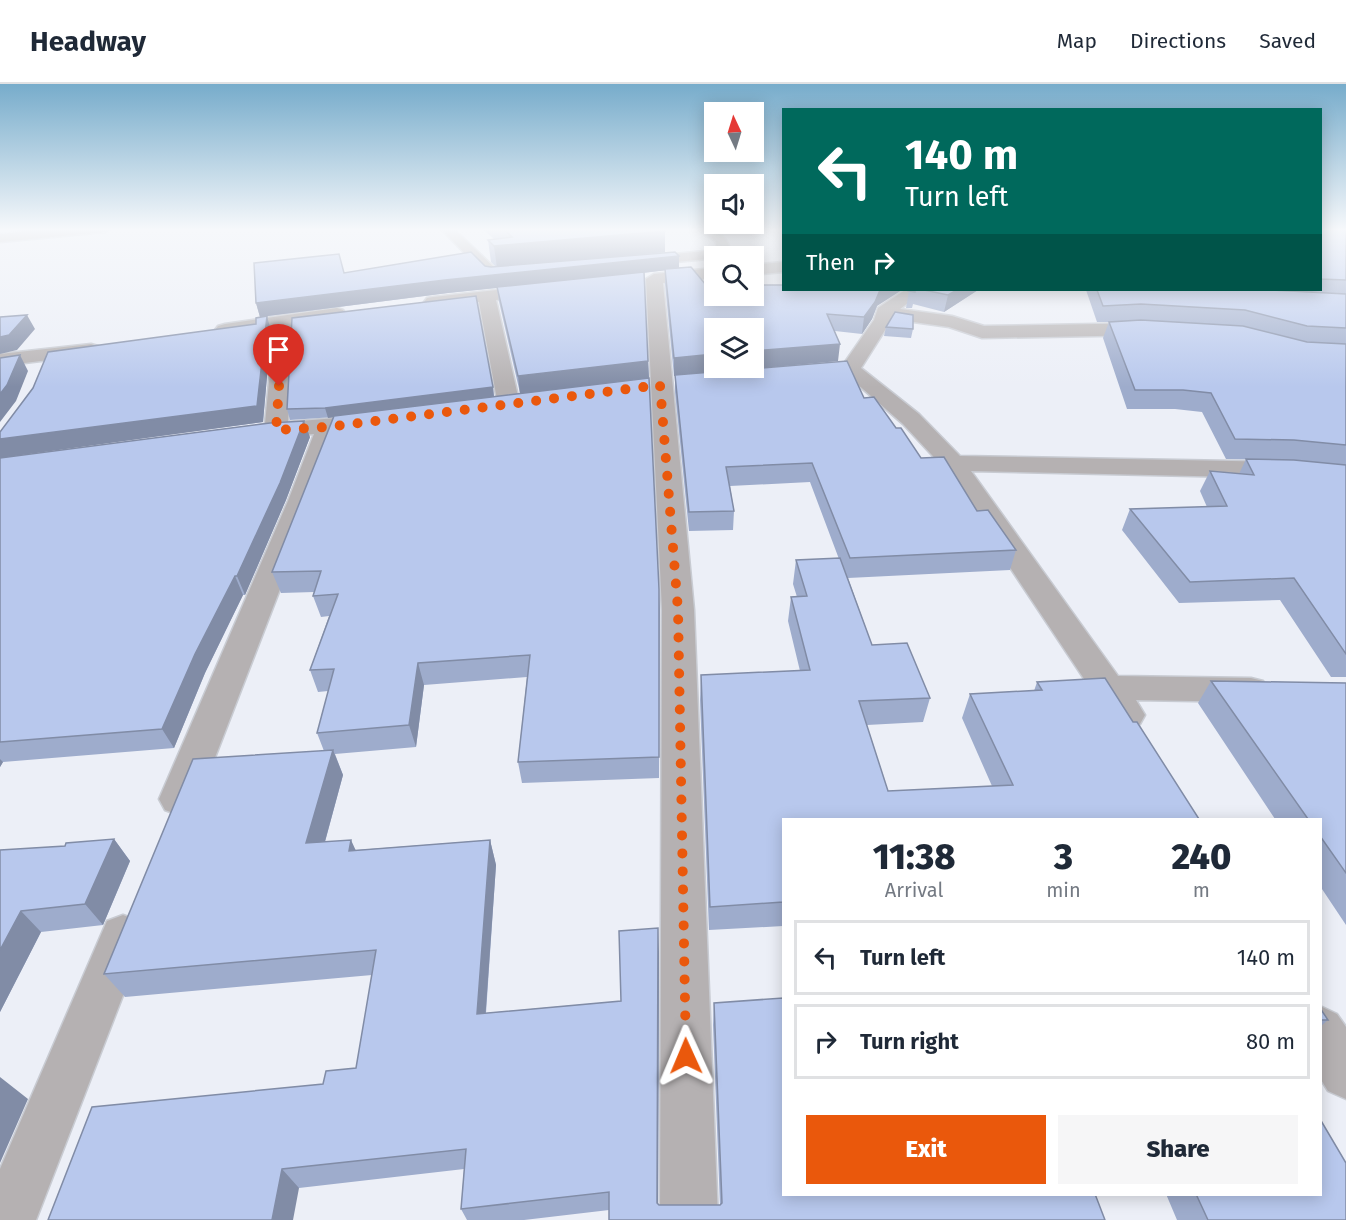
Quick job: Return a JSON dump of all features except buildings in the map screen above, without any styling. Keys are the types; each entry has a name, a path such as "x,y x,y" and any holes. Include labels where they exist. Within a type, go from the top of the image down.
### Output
{"street":[{"path":"641,281 660,386 678,610 689,1220"},
{"path":"415,304 564,288"},
{"path":"915,291 884,312 883,320 838,370 911,419 953,463 1110,688 1141,738"},
{"path":"486,295 509,405"},
{"path":"213,332 355,312"},
{"path":"884,312 952,322 982,332 1031,333 1135,328 1169,331"},
{"path":"276,430 284,321"},
{"path":"0,360 44,366 106,348"},
{"path":"486,408 532,402"},
{"path":"241,434 396,419"},
{"path":"165,833 301,501 328,427"},
{"path":"953,463 1283,470 1346,476"},
{"path":"1110,688 1287,690"},
{"path":"7,1220 138,899"}],"route":[{"path":"279,386 276,430 328,427 660,385 678,610 686,1056"}]}
